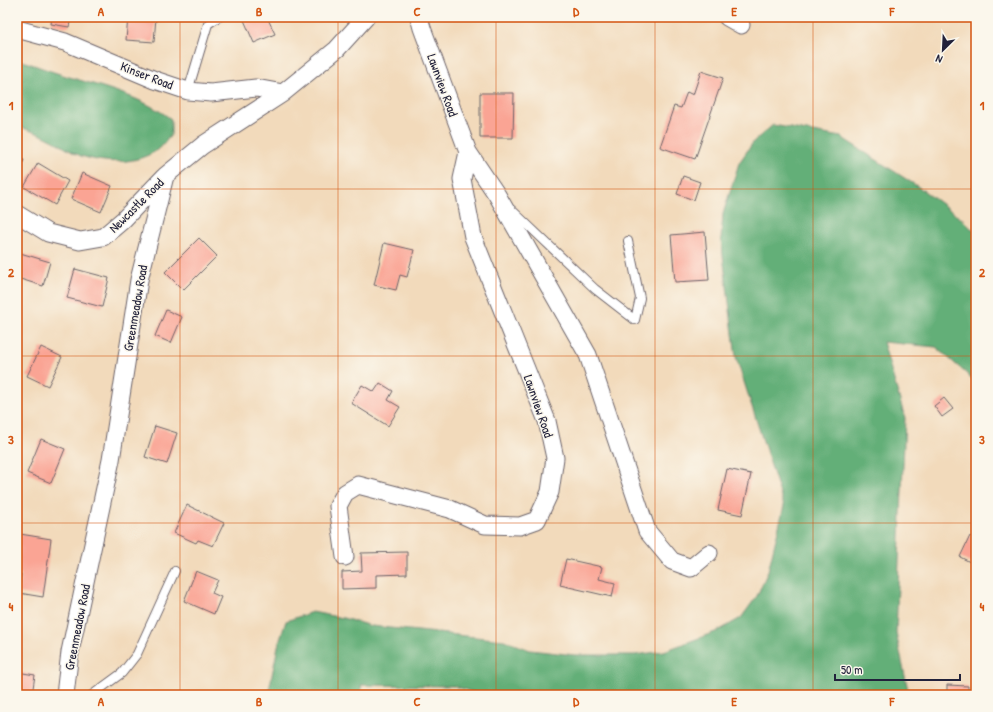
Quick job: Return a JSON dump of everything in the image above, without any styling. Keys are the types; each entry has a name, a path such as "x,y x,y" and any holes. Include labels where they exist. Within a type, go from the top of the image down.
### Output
{"street":[{"path":"165,176 202,145 282,93 337,49 366,17"},
{"name":"Lawnview Road","path":"419,17 468,152 496,195 588,355 647,531 672,561 691,568 709,553"},
{"name":"Kinser Road","path":"17,29 65,42 155,80 188,90 211,92 256,88 282,93"},
{"name":"Lawnview Road","path":"345,557 338,506 345,493 358,485 450,509 485,525 520,526 537,520 550,492 555,458 547,421 473,237 462,179 468,152"},
{"name":"Newcastle Road","path":"17,214 48,233 80,241 103,237 123,220 165,176"},
{"name":"Greenmeadow Road","path":"65,695 70,652 111,460 139,280 165,176"}],"lane":[{"path":"188,90 208,24 219,17"},
{"path":"496,195 595,289 634,320 640,298 628,242"},
{"path":"92,695 122,673 137,654 175,571"}],"green space":[{"path":"17,59 107,88 147,104 171,119 171,135 159,149 150,154 141,158 121,162 111,162 91,159 73,153 44,136 17,126"},
{"path":"773,125 841,137 920,188 962,219 976,233 976,382 936,347 883,342 905,418 896,633 909,695 482,695 454,686 361,685 362,695 268,695 278,646 286,621 312,612 343,618 371,626 504,640 530,650 575,655 635,655 664,651 718,631 741,618 757,596 768,571 784,506 736,357 721,240 723,214 739,163 754,141"}],"building":[{"path":"52,17 71,17 69,27 51,24"},
{"path":"128,17 156,17 154,42 126,40"},
{"path":"252,17 267,17 275,34 254,43 244,20"},
{"path":"701,71 723,78 695,159 660,147 674,106 681,108 687,92 693,95"},
{"path":"480,93 514,93 513,138 480,138"},
{"path":"17,157 24,160 17,177"},
{"path":"38,163 68,181 55,205 24,187"},
{"path":"82,173 112,186 101,212 71,199"},
{"path":"683,176 700,182 694,200 677,194"},
{"path":"705,232 709,280 675,282 671,235"},
{"path":"199,238 217,256 183,290 165,272"},
{"path":"384,243 414,250 407,277 400,275 396,290 374,285"},
{"path":"17,252 50,262 43,286 17,278"},
{"path":"75,269 109,278 102,307 67,298"},
{"path":"166,310 182,317 171,343 155,336"},
{"path":"41,347 62,357 48,386 27,376"},
{"path":"380,383 393,391 388,400 400,407 388,426 351,403 362,385 374,392"},
{"path":"944,398 953,409 942,417 934,406"},
{"path":"155,426 177,433 167,464 145,457"},
{"path":"41,439 65,449 51,483 27,473"},
{"path":"727,469 751,474 742,515 718,510"},
{"path":"187,505 224,523 213,546 198,540 196,543 174,533"},
{"path":"20,534 51,539 43,597 19,593 21,574 17,573 17,553"},
{"path":"970,536 976,539 976,560 974,564 960,557"},
{"path":"407,552 407,574 376,575 376,588 342,589 342,572 362,571 361,553"},
{"path":"566,559 602,567 599,579 615,583 612,597 560,585"},
{"path":"196,571 218,580 212,593 221,597 214,614 184,601"},
{"path":"17,672 35,675 32,695 17,695"},
{"path":"947,685 968,686 968,695 947,695"}]}
